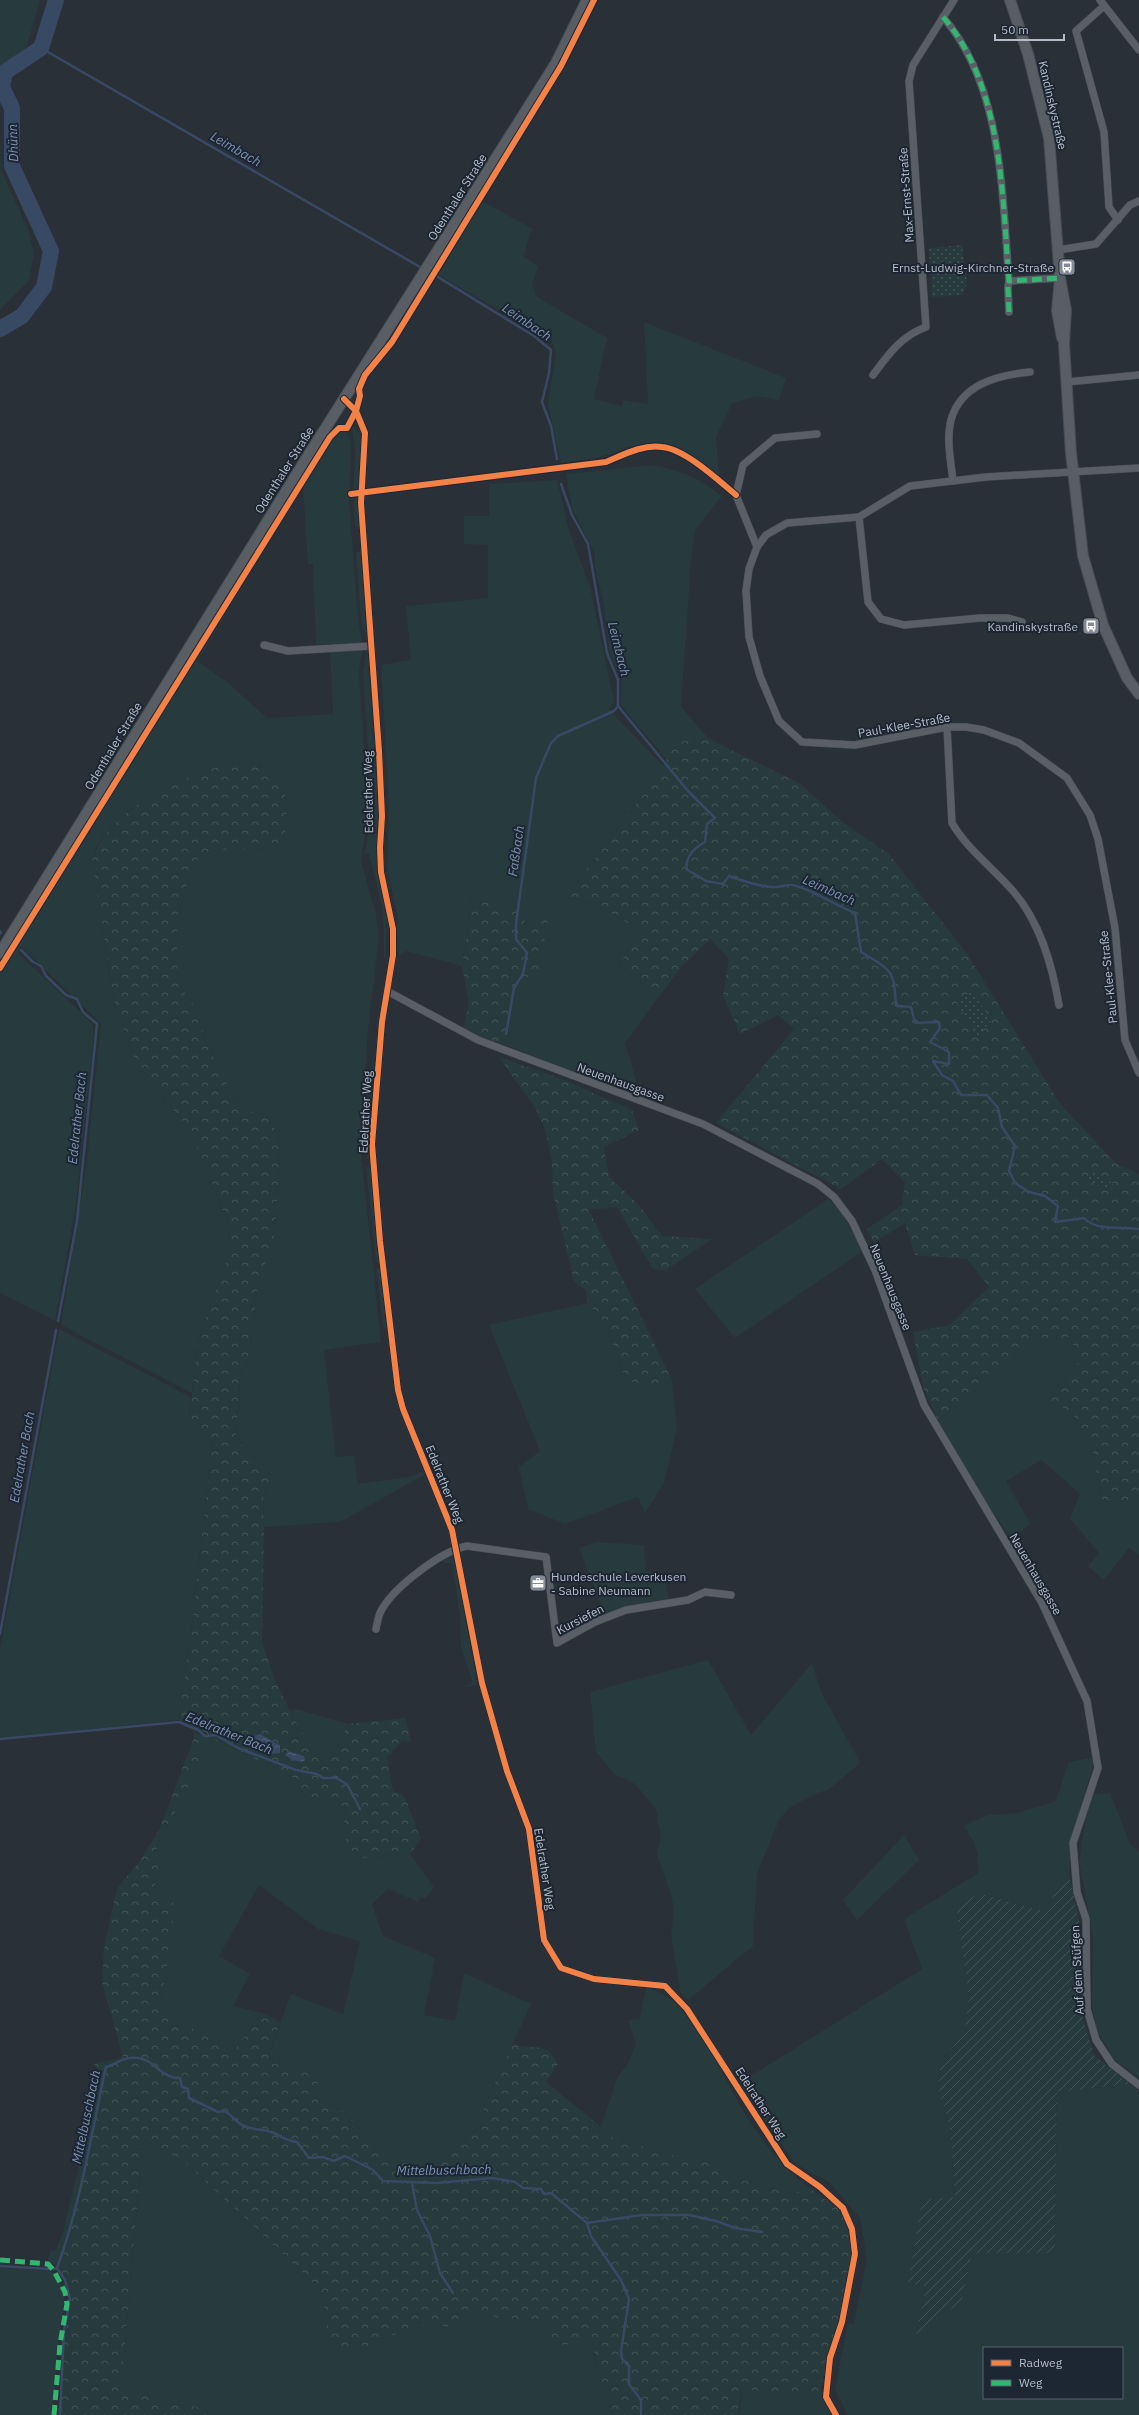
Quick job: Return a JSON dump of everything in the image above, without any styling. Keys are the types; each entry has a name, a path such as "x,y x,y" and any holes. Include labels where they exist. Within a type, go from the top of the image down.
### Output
{"main road":[{"name":"Odenthaler Straße","path":"0,953 344,399 556,63 587,0"},
{"name":"Kandinskystraße","path":"1005,0 1013,12"},
{"name":"Kandinskystraße","path":"1010,0 1028,54 1049,138 1060,278 1057,311 1064,344 1074,473 1083,556 1088,578 1113,649 1128,678 1139,694"}],"street":[{"name":"Max-Ernst-Straße","path":"873,375 895,346 913,331 926,327 909,81 913,65 954,0"},
{"path":"1118,220 1110,208 1104,132 1076,30 1102,3 1139,50"},
{"path":"943,17 956,33 967,51 984,96 999,160 1010,281 1008,287 1009,312"},
{"path":"1058,250 1096,244 1130,206 1139,201"},
{"path":"1010,281 1060,278"},
{"path":"953,481 949,441 951,419 960,403 972,390 990,378 1005,374 1030,372"},
{"path":"1066,382 1139,375"},
{"name":"Edelrather Weg","path":"344,399 356,411 365,434 361,503 382,809 380,848 382,872 393,929 392,955 382,1022 372,1144 380,1241 398,1390 404,1413 452,1530 457,1548 482,1683 507,1771 529,1829 544,1940 561,1968 594,1979 665,1986 688,2009 787,2164 820,2187 843,2208 852,2229 855,2254 842,2322 830,2358 826,2397 836,2415"},
{"path":"757,547 736,495 743,465 775,438 817,434"},
{"name":"Paul-Klee-Straße","path":"1139,468 1012,476 910,486 859,517 787,523 766,535 757,547 749,568 746,591 750,637 760,676 779,721 802,742 855,745 946,726 984,730 1024,747 1067,778 1090,814 1104,864 1115,928 1125,1040 1139,1073"},
{"path":"859,517 868,602 881,620 904,625 980,618 1008,618 1022,622"},
{"path":"264,646 288,651 371,646"},
{"path":"946,726 952,823 959,835 1012,890 1034,920 1043,942 1059,1005"},
{"name":"Neuenhausgasse","path":"387,991 478,1040 702,1124 818,1184 834,1197 852,1221 875,1270 924,1405 1042,1603 1064,1649 1087,1701 1098,1768"},
{"name":"Kursiefen","path":"457,1548 467,1546 546,1557 557,1643 595,1622 626,1610 688,1600 705,1592 731,1596"},
{"path":"376,1629 380,1613 412,1576 457,1548"},
{"name":"Auf dem Stüfgen","path":"1098,1768 1073,1842 1077,1892 1086,1919 1087,2009 1096,2040 1112,2064 1139,2085"}],"green space":[{"path":"0,0 40,0 27,46 11,69 0,107"},
{"path":"0,137 1,170 29,232 34,254 29,280 0,309"},
{"path":"482,201 533,229 523,256 538,266 532,286 537,297 607,338 594,399 622,406 623,400 648,404 644,322 786,378 779,400 757,396 732,403 716,437 719,476 697,459 676,447 653,443 640,444 624,448 596,458 561,463 548,404 556,353 551,339 438,275"},
{"path":"962,245 967,282 963,295 932,297 929,248"},
{"path":"346,424 331,432 96,807 329,432 335,426"},
{"path":"352,426 359,433 361,441 358,484 359,527 355,527 353,498 355,449"},
{"path":"345,429 351,441 349,501 358,619 362,643 316,645 313,564 308,564 303,487 197,661 227,682 267,718 333,714 330,652 363,650 359,671 368,809 361,861 376,915 379,937 368,1031 360,1144 381,1342 324,1350 336,1457 354,1455 358,1484 414,1476 422,1471 424,1475 340,1522 264,1527 263,1499 272,1472 248,1453 236,1436 241,1368 247,1367 258,1283 274,1233 280,1152 278,1135 271,1121 263,1114 248,1111 233,1097 207,1044 194,1006 180,986 177,963 177,919 191,871 198,859 216,850 282,848 286,822 286,802 281,785 277,778 271,772 259,765 133,807 112,826 96,847 92,861 115,1006 136,1062 191,1132 230,1228 229,1255 199,1335 192,1393 61,1325 86,1169 101,1024 21,946 18,953 92,1023 94,1035 76,1204 55,1321 0,1293 0,971 332,436 338,431"},
{"path":"651,465 680,472 705,484 722,496 695,530 691,560 681,707 709,739 676,743 667,760 621,705 622,680 610,653 603,600 595,567 595,554 572,508 566,474"},
{"path":"557,480 568,527 590,587 614,702 609,709 663,766 657,777 567,895 602,908 640,930 619,965 658,998 625,1043 636,1080 627,1094 506,1045 516,980 549,914 529,935 472,898 462,966 406,951 399,956 397,914 387,868 389,806 381,665 411,660 406,606 488,598 488,545 464,544 464,516 489,516 489,484"},
{"path":"356,552 361,552 366,637 361,620"},
{"path":"367,649 378,807 377,868 387,921 386,957 384,957 383,910 369,854 365,854 372,804 363,672"},
{"path":"709,739 801,784 842,822 888,853 968,955 1060,1104 1117,1164 1139,1174 1139,1502 1102,1501 1093,1452 1072,1413 1047,1398 1081,1360 1069,1337 1038,1340 938,1420 923,1387 913,1332 950,1325 989,1287 967,1259 915,1255 905,1223 874,1243 867,1229 902,1205 905,1182 882,1159 841,1189 716,1123 794,1029 778,1015 740,1034 723,996 729,958 710,939 682,966 658,998 619,965 640,930 602,908 567,895 657,777 676,742"},
{"path":"239,761 260,766 275,774 285,794 287,813 282,848 216,850 198,859 191,871 177,919 177,963 180,986 194,1006 207,1044 233,1097 248,1111 263,1114 271,1121 278,1135 280,1152 274,1240 258,1283 247,1367 241,1368 236,1436 248,1453 272,1472 263,1499 262,1643 276,1683 290,1711 315,1755 326,1767 349,1724 406,1718 411,1743 403,1740 387,1757 393,1791 403,1795 406,1800 421,1839 410,1854 360,1858 350,1848 345,1836 344,1822 346,1808 297,1793 303,1782 207,1736 208,1734 179,1720 194,1609 212,1442 189,1418 199,1335 229,1255 230,1228 191,1132 136,1062 115,1006 92,861 101,841 115,824 132,809 152,795 174,784 196,774","holes":["260,1734 280,1745 275,1755 255,1747","288,1751 304,1756 304,1762 287,1758"]},
{"path":"73,844 74,845 0,964 0,962"},
{"path":"472,898 522,913 529,934 549,913 539,973 516,981 506,1045 481,1037 464,1028 469,1001 462,966"},
{"path":"971,991 992,1020 977,1036 957,1003"},
{"path":"374,1034 370,1157 367,1158"},
{"path":"499,1057 564,1080 632,1110 639,1130 604,1147 609,1177 638,1204 662,1236 712,1239 666,1270 653,1269 617,1207 589,1210 672,1380 647,1386 626,1380 606,1324 588,1303 586,1291 574,1281 553,1193 552,1164 546,1132 536,1109"},
{"path":"366,1167 370,1167 380,1263 376,1263"},
{"path":"1092,1171 1101,1179 1113,1183 1108,1191 1088,1180"},
{"path":"828,1199 840,1210 863,1251 735,1338 695,1289"},
{"path":"381,1268 387,1333 383,1324 376,1269"},
{"path":"588,1303 606,1324 626,1380 647,1386 672,1380 677,1429 664,1483 645,1513 638,1497 565,1524 528,1509 519,1467 540,1451 489,1325"},
{"path":"59,1329 191,1397 189,1418 212,1442 194,1609 179,1720 0,1738 0,1649"},
{"path":"1069,1337 1081,1360 1048,1398 1072,1413 1093,1452 1102,1501 1139,1502 1139,1555 1129,1548 1104,1580 1088,1566 1099,1553 1070,1519 1080,1494 1041,1460 1006,1481 1030,1523 1013,1540 979,1493 938,1420 1038,1340"},
{"path":"597,1542 644,1545 646,1571 664,1573 669,1599 605,1614 579,1548"},
{"path":"449,1558 455,1560 477,1685 465,1687 465,1685 471,1684 472,1680 461,1648 460,1614 452,1563 444,1563 443,1560"},
{"path":"708,1660 751,1735 812,1663 822,1694 859,1760 859,1764 829,1789 811,1796 789,1808 779,1820 757,1874 753,1946 688,2000 681,1994 671,1935 674,1912 672,1898 657,1854 661,1837 656,1809 635,1784 614,1774 596,1752 590,1692"},
{"path":"296,1709 349,1724 326,1767 315,1755 290,1711"},
{"path":"194,1732 207,1738 184,1797 163,1832 153,1858 158,1868 154,1892 175,1904 166,1974 160,2002 178,2021 233,2052 262,2013 280,2022 268,2057 294,2078 301,2068 320,2075 314,2096 346,2113 376,2147 390,2158 402,2163 423,2167 441,2162 478,2128 485,2105 513,2043 549,2051 558,2064 546,2082 601,2127 601,2135 626,2140 662,2154 703,2160 718,2166 731,2180 747,2181 794,2194 806,2185 843,2214 852,2236 850,2284 819,2393 811,2395 742,2389 738,2408 739,2415 614,2415 597,2368 592,2341 553,2346 547,2320 498,2318 470,2307 453,2327 443,2326 436,2318 419,2328 386,2337 368,2347 347,2351 329,2338 321,2290 186,2163 143,2139 121,2387 171,2404 201,2407 214,2415 57,2415 59,2407 62,2336 68,2296 64,2277 58,2266 77,2206 105,2075 101,2073 94,2064 123,2057 102,1982 104,1950 118,1887 140,1861 160,1828 194,1738"},
{"path":"207,1736 304,1782 297,1793 346,1808 344,1826 360,1858 410,1854 434,1887 426,1898 420,1898 418,1902 388,1889 372,1904 383,1936 435,1958 424,2015 455,2021 464,1973 531,2004 485,2105 478,2128 441,2162 423,2167 402,2163 390,2158 376,2147 346,2113 314,2096 268,2057 291,1994 343,2014 360,1941 318,1929 259,1885 219,1956 250,1974 233,2006 262,2013 233,2052 177,2021 160,2002 166,1974 154,1892 153,1858 163,1832 184,1797"},
{"path":"1090,1758 1094,1762 1071,1840 1069,1874 1043,1911 979,1893 956,1907 969,1997 964,2034 941,2061 938,2089 950,2126 955,2198 908,2284 926,2286 916,2334 936,2316 961,2306 972,2253 1055,2253 1057,2092 1130,2084 1139,2091 1139,2415 848,2415 835,2389 848,2323 854,2324 867,2259 860,2218 829,2182 795,2164 739,2083 922,1969 904,1919 978,1873 976,1848 974,1842 963,1826 988,1815 1018,1813 1056,1801 1069,1762"},
{"path":"1110,1793 1130,1844 1139,1852 1139,2078 1114,2059 1096,2029 1092,2003 1093,1936 1079,1862 1086,1817 1093,1794"},
{"path":"904,1835 919,1860 857,1920 843,1900"},
{"path":"1069,1874 1081,1930 1083,2019 1094,2055 1130,2084 1057,2092 1055,2253 972,2253 961,2306 936,2316 916,2335 926,2286 908,2284 922,2200 955,2197 950,2126 938,2089 941,2061 964,2034 969,1997 956,1907 979,1893 1043,1911"},
{"path":"646,1987 675,2003 687,2017 708,2048 755,2129 778,2159 806,2185 794,2194 747,2181 731,2180 718,2166 703,2160 662,2154 626,2140 601,2135 601,2127 618,2076 627,2065 636,2043 628,2020 640,2019"},
{"path":"101,2073 105,2074 77,2206 58,2266 47,2261 51,2250 55,2251 63,2232"},
{"path":"143,2139 186,2163 321,2290 329,2338 368,2347 386,2337 419,2328 436,2318 470,2307 498,2318 547,2320 592,2341 597,2368 614,2415 214,2415 201,2407 171,2404 121,2387"},
{"path":"0,2268 51,2271 58,2278 62,2287 64,2306 56,2362 52,2415 0,2415"},
{"path":"821,2388 832,2415 739,2415 742,2389 819,2393"}],"water":[{"path":"260,1734 280,1745 280,1753 271,1754 252,1745 254,1736"},
{"path":"288,1751 304,1756 305,1760 302,1762 292,1760 285,1755"}],"waterway":[{"name":"Dhünn","path":"0,329 22,316 44,287 51,251 12,166 12,108 2,87 5,72 41,48 56,0"},
{"name":"Leimbach","path":"41,48 420,267"},
{"name":"Leimbach","path":"438,277 534,336 551,350 549,373 542,402 551,426 557,459"},
{"name":"Leimbach","path":"561,484 572,515 588,544 607,653 618,680 618,706 688,791 715,818 707,824 705,842 691,853 686,869 706,881 723,884 729,876 750,883 766,886 775,887 793,885 855,913 861,952 879,963 889,972 894,985 896,1006 911,1007 915,1023 939,1022 940,1028 930,1042 949,1052 949,1064 933,1061 942,1075 953,1081 961,1095 987,1095 998,1108 1002,1127 1015,1146 1009,1171 1015,1183 1029,1192 1045,1196 1058,1206 1055,1222 1084,1218 1089,1222 1103,1227 1139,1229"},
{"name":"Faßbach","path":"506,1034 514,988 523,974 527,953 516,939 516,924 536,778 551,743 558,736 614,711 618,706"},
{"name":"Edelrather Bach","path":"21,950 33,962 41,966 46,976 66,995 77,999 83,1012 97,1024 77,1221 58,1321"},
{"name":"Edelrather Bach","path":"0,1634 56,1330"},
{"name":"Edelrather Bach","path":"0,1739 179,1722 198,1730 205,1736 216,1735 238,1748 296,1770 317,1774 323,1778 336,1778 347,1784 360,1809"},
{"name":"Mittelbuschbach","path":"54,2269 57,2268 73,2219 106,2067 130,2058 145,2060 166,2074 172,2077 180,2078 182,2087 188,2089 189,2098 218,2112 226,2112 240,2124 274,2133 288,2140 297,2142 309,2158 323,2157 334,2161 345,2156 373,2170 383,2181 436,2183 492,2178 515,2182 523,2188 541,2189 544,2194 551,2193 587,2223 642,2215 689,2215 716,2221 735,2228 762,2232"},
{"path":"412,2183 417,2210 430,2236 440,2273 453,2293"},
{"path":"587,2223 591,2236 621,2280 629,2299 621,2351 622,2359 629,2366 629,2384 641,2400 641,2415"},
{"name":"Mittelbuschbach","path":"0,2266 48,2269"},
{"path":"57,2268 65,2280 70,2299 64,2331 60,2415"}],"marked path":[{"path":"943,17 963,45 978,75 988,108 996,143 1001,178 1009,281 1060,278"},
{"path":"1009,281 1009,312"},
{"path":"0,2260 48,2264 54,2271 65,2292 67,2304 60,2344 54,2415"}],"cycle path":[{"path":"0,968 330,437 339,428 347,428 356,411 360,396 359,389 365,375 392,342 561,66 594,0"},
{"path":"344,399 356,411 365,433 361,503 379,751 382,816 380,848 381,872 393,929 393,955 382,1022 372,1144 380,1241 398,1390 403,1409 452,1530 482,1683 507,1771 529,1829 544,1940 561,1968 594,1979 665,1986 687,2009 787,2164 820,2187 843,2208 852,2229 855,2254 842,2322 830,2358 826,2397 836,2415"},
{"path":"351,494 606,462 633,451 655,446 671,449 691,459 736,495"}],"place":[{"name":"Ernst-Ludwig-Kirchner-Straße","path":"1067,267"},
{"name":"Kandinskystraße","path":"1091,626"},
{"name":"Hundeschule Leverkusen - Sabine Neumann","path":"538,1583"}]}
